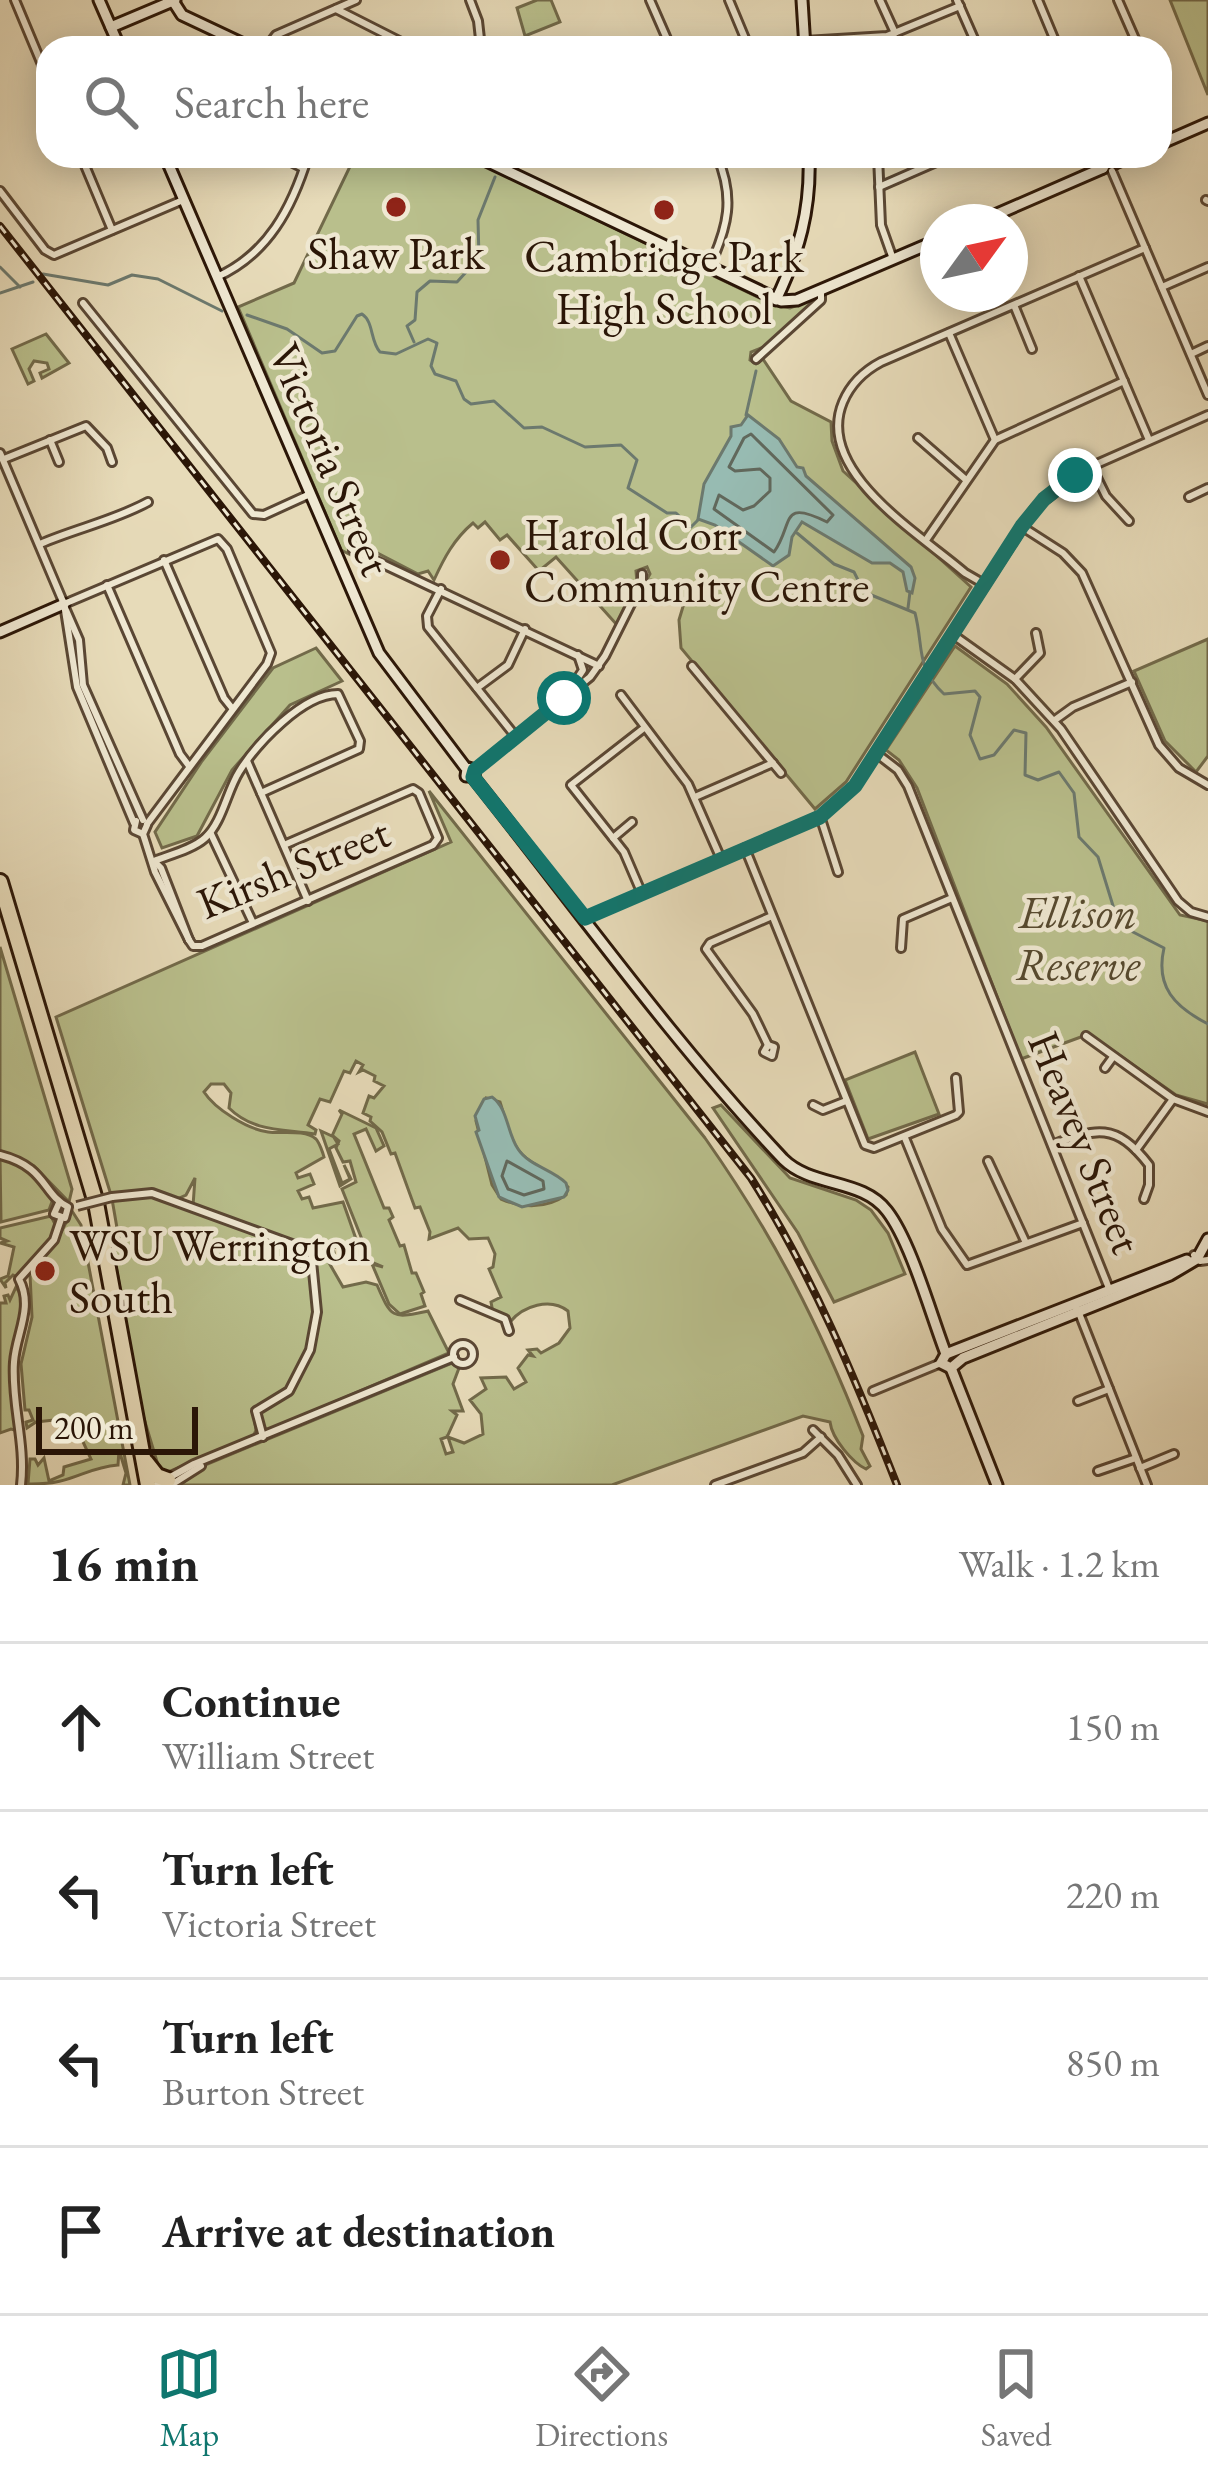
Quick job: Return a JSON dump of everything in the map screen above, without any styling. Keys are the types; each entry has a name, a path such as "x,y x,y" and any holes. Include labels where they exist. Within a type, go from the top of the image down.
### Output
{"highway":[{"path":"0,882 96,1202 155,1477 137,1485"}],"street":[{"path":"15,0 36,50"},
{"path":"99,0 115,36"},
{"path":"111,27 174,0 185,16 227,36"},
{"path":"275,36 356,0"},
{"path":"470,0 479,36"},
{"path":"650,0 666,36"},
{"path":"729,0 744,36"},
{"path":"802,0 804,36"},
{"path":"880,0 895,33"},
{"path":"1037,0 1053,36"},
{"path":"1118,0 1134,36"},
{"path":"885,36 958,3 973,36"},
{"path":"335,9 388,36"},
{"path":"1172,139 1208,123"},
{"path":"86,168 112,230"},
{"name":"Victoria Street","path":"171,168 379,653 710,1078 789,1164 812,1178 864,1193 886,1209 997,1485"},
{"path":"217,277 244,264 270,239 304,168"},
{"path":"510,168 776,300 794,302 920,248"},
{"path":"707,267 730,203 720,168"},
{"path":"776,300 798,252 806,220 808,168"},
{"path":"878,168 881,229 893,259"},
{"path":"879,187 923,168"},
{"path":"1019,204 1099,168"},
{"path":"1110,168 1208,395"},
{"path":"0,191 45,250 56,254 184,200"},
{"path":"1028,298 1144,248"},
{"path":"1162,287 1208,267"},
{"path":"1078,276 1150,440"},
{"path":"756,359 821,300 821,290"},
{"path":"83,303 253,514 264,515 310,494"},
{"path":"984,584 853,475 841,451 838,422 849,389 870,368 996,312"},
{"path":"1017,312 1032,349"},
{"path":"949,333 995,440"},
{"path":"1191,354 1208,346"},
{"path":"926,540 995,440 1124,381"},
{"path":"585,918 820,817 850,793 1022,526 1051,493 1091,466 1208,415"},
{"path":"112,462 89,427 2,456 65,606 77,687 154,861 209,833 247,761 297,709 331,693 339,695 360,741 359,749 262,793"},
{"path":"918,438 965,479"},
{"path":"50,440 59,462"},
{"path":"1091,466 1104,493 1129,521"},
{"path":"1189,496 1208,488"},
{"path":"39,544 80,527 102,524 148,502"},
{"path":"1022,526 1063,553 1082,573 1166,755 1183,772 1208,785"},
{"path":"0,632 215,539 227,549 271,653 141,823"},
{"path":"353,550 599,665"},
{"path":"164,560 232,708"},
{"path":"472,772 561,704 599,665 643,574"},
{"path":"107,585 189,766"},
{"path":"441,589 427,616 428,627 517,737"},
{"path":"477,688 508,664 525,629"},
{"path":"1015,679 1039,656 1036,633"},
{"path":"952,634 1015,679 1054,721 1178,901 1194,914 1208,917"},
{"path":"561,704 583,670 578,655"},
{"path":"692,666 781,773"},
{"path":"1054,721 1073,706 1132,682"},
{"path":"621,695 694,796 721,859"},
{"path":"642,894 627,856 572,785 644,728"},
{"name":"Heavey Street","path":"876,753 905,780 1111,1295"},
{"path":"247,761 308,901"},
{"path":"694,796 773,763"},
{"name":"Kirsh Street","path":"154,861 189,940 193,946 202,946 433,845 437,835 413,789 284,845"},
{"path":"820,817 838,872"},
{"path":"613,838 632,822"},
{"path":"209,833 253,923"},
{"path":"745,848 866,1147 874,1148 959,1112 956,1078"},
{"path":"901,948 903,919 952,898"},
{"path":"696,946 706,948 772,916"},
{"path":"706,948 754,1014 768,1045"},
{"path":"1086,1036 1173,1099 1208,1112"},
{"path":"1105,1068 1114,1057"},
{"path":"1135,1151 1173,1099"},
{"path":"834,1106 846,1101"},
{"path":"1052,1145 1100,1130 1135,1151 1149,1168 1144,1198"},
{"path":"904,1136 942,1229 963,1262 972,1264 1083,1223"},
{"path":"0,1155 37,1172 58,1203 73,1207 132,1192 152,1193 311,1251 317,1299 315,1333 294,1385 256,1411 263,1437"},
{"path":"988,1161 1026,1243"},
{"path":"58,1203 53,1212 61,1219"},
{"path":"21,1485 23,1449 14,1367 26,1306 19,1279 54,1240 61,1219 73,1207"},
{"path":"1202,1257 1208,1226"},
{"path":"873,1391 1177,1272 1202,1257 1208,1239"},
{"path":"460,1300 505,1319 509,1331"},
{"path":"1077,1308 1147,1485"},
{"path":"155,1477 208,1460 454,1357"},
{"path":"1078,1401 1109,1389"},
{"path":"814,1430 847,1466 856,1485"},
{"path":"715,1485 802,1453 821,1437"},
{"path":"1140,1468 1174,1454"},
{"path":"1098,1471 1136,1458"}],"green space":[{"path":"551,0 560,22 525,36 517,8"},
{"path":"1170,0 1208,0 1208,95"},
{"path":"349,168 489,168 772,304 790,308 819,297 766,346 751,352 750,360 756,364 763,359 791,401 831,422 843,471 971,587 846,782 815,809 681,648 679,620 685,600 646,581 647,567 636,571 637,583 618,626 556,557 539,571 507,535 500,540 485,522 478,528 473,523 460,536 434,580 428,571 418,574 358,543 351,555 341,550 238,307 294,283"},
{"path":"46,334 69,363 42,378 40,373 49,369 47,363 34,361 29,369 34,381 28,384 12,349"},
{"path":"1208,639 1208,756 1196,772 1165,741 1134,671"},
{"name":"Ellison Reserve","path":"955,646 1007,684 1046,727 1180,915 1208,921 1208,1104 1176,1095 1089,1034 1021,1059 917,788 899,760 886,750"},
{"path":"316,648 342,681 290,705 232,770 197,836 162,848 155,832 273,668"},
{"path":"429,791 730,1174 774,1246 829,1356 863,1436 861,1449 870,1466 866,1469 844,1450 830,1422 803,1416 612,1485 180,1485 205,1465 452,1363 459,1368 453,1384 463,1411 452,1411 457,1415 447,1437 441,1439 446,1454 453,1452 448,1437 464,1443 483,1434 481,1414 470,1400 486,1389 481,1378 506,1377 514,1389 526,1382 518,1368 528,1355 533,1356 528,1350 541,1353 559,1343 570,1328 568,1311 553,1305 529,1308 510,1322 493,1313 491,1302 501,1297 489,1269 495,1254 488,1238 469,1239 458,1228 429,1239 395,1153 391,1154 371,1117 363,1113 369,1096 374,1098 384,1086 374,1081 375,1076 359,1072 363,1065 356,1061 350,1073 344,1071 330,1102 320,1099 308,1125 315,1134 269,1128 238,1116 229,1108 231,1093 224,1084 211,1084 204,1092 251,1127 316,1139 324,1157 296,1173 298,1178 310,1174 314,1184 298,1191 302,1199 309,1197 313,1208 343,1202 356,1239 333,1248 334,1252 318,1251 193,1206 195,1178 186,1195 177,1199 145,1190 111,1195 56,1017 451,842","holes":["486,1098 500,1102 516,1146 568,1187 566,1195 534,1206 501,1199 492,1185 476,1121"]},
{"path":"0,947 72,1189 69,1202 34,1166 0,1153"},
{"path":"915,1052 939,1114 868,1139 845,1080"},
{"path":"721,1105 790,1178 856,1200 871,1210 888,1233 905,1274 834,1302 798,1233 713,1108"},
{"path":"339,1110 376,1128 384,1146 376,1151 366,1129 354,1134 424,1292 425,1306 400,1314 389,1304 372,1264 383,1267 371,1262 342,1189 356,1182 338,1144 329,1149 342,1183 350,1179 344,1165 351,1179 340,1186 321,1131 332,1136 342,1114"},
{"path":"0,1157 33,1172 53,1199 49,1210 1,1222"},
{"path":"152,1195 303,1250 315,1302 305,1358 286,1389 253,1409 253,1437 161,1475 142,1412 111,1238 117,1228 112,1199"},
{"path":"72,1211 81,1225 130,1485 123,1485 126,1473 119,1450 118,1465 56,1482 28,1484 30,1459 38,1465 44,1458 49,1481 63,1475 64,1467 91,1459 72,1418 36,1422 27,1428 26,1422 33,1420 25,1410 21,1364 32,1317 30,1274 39,1257 56,1242"},
{"path":"51,1216 54,1234 17,1277 5,1283 6,1288 0,1279 8,1276 14,1247 0,1243 7,1241 0,1238 0,1228"},
{"path":"315,1256 337,1258 328,1261 343,1287 366,1282 377,1285 395,1314 428,1311 449,1353 269,1430 263,1428 260,1411 291,1392 313,1351 320,1317"},
{"path":"16,1287 22,1310 10,1371 18,1431 0,1433 0,1303 6,1303 4,1296 10,1300"}],"water":[{"path":"748,415 779,439 806,476 911,567 912,593 907,591 903,572 890,563 872,563 802,522 792,537 789,555 773,566 715,525 698,519 704,484 731,436 731,427 741,425"},
{"path":"492,1097 523,1155 566,1183 564,1197 522,1207 499,1197 476,1132 475,1116 484,1099"}],"waterway":[{"path":"414,342 407,326 415,320 417,292 430,281 457,282 479,258 478,220 495,177"},
{"path":"0,267 20,287"},
{"path":"43,274 108,285 132,275 158,279 222,311"},
{"path":"0,293 33,282"},
{"path":"247,315 287,329 322,353 335,351 362,314 380,352 396,354 428,339 437,343 431,366 435,374 456,381 471,404 494,401 524,428 542,427 585,447 621,445 637,460 628,488 667,513 676,513 691,527 698,520"},
{"path":"746,415 756,371"},
{"path":"797,533 834,564 854,572 864,592 915,613 928,675 944,694 975,691 980,697 970,735 980,759 994,755 1014,730 1026,733 1025,775 1038,780 1059,772 1074,793 1079,837 1098,857 1114,909 1133,932 1164,948 1162,974 1170,994 1208,1024"},
{"path":"908,608 910,592"}],"railway":[{"path":"0,226 751,1178 813,1290 897,1485"}],"place":[{"name":"Shaw Park","path":"396,207"},
{"name":"Cambridge Park High School","path":"664,210"},
{"name":"Harold Corr Community Centre","path":"500,560"},
{"name":"WSU Werrington South","path":"45,1271"}],"route":[{"path":"564,698 475,770 473,777 585,918 820,817 837,805 855,786 1028,516 1075,475"}]}
